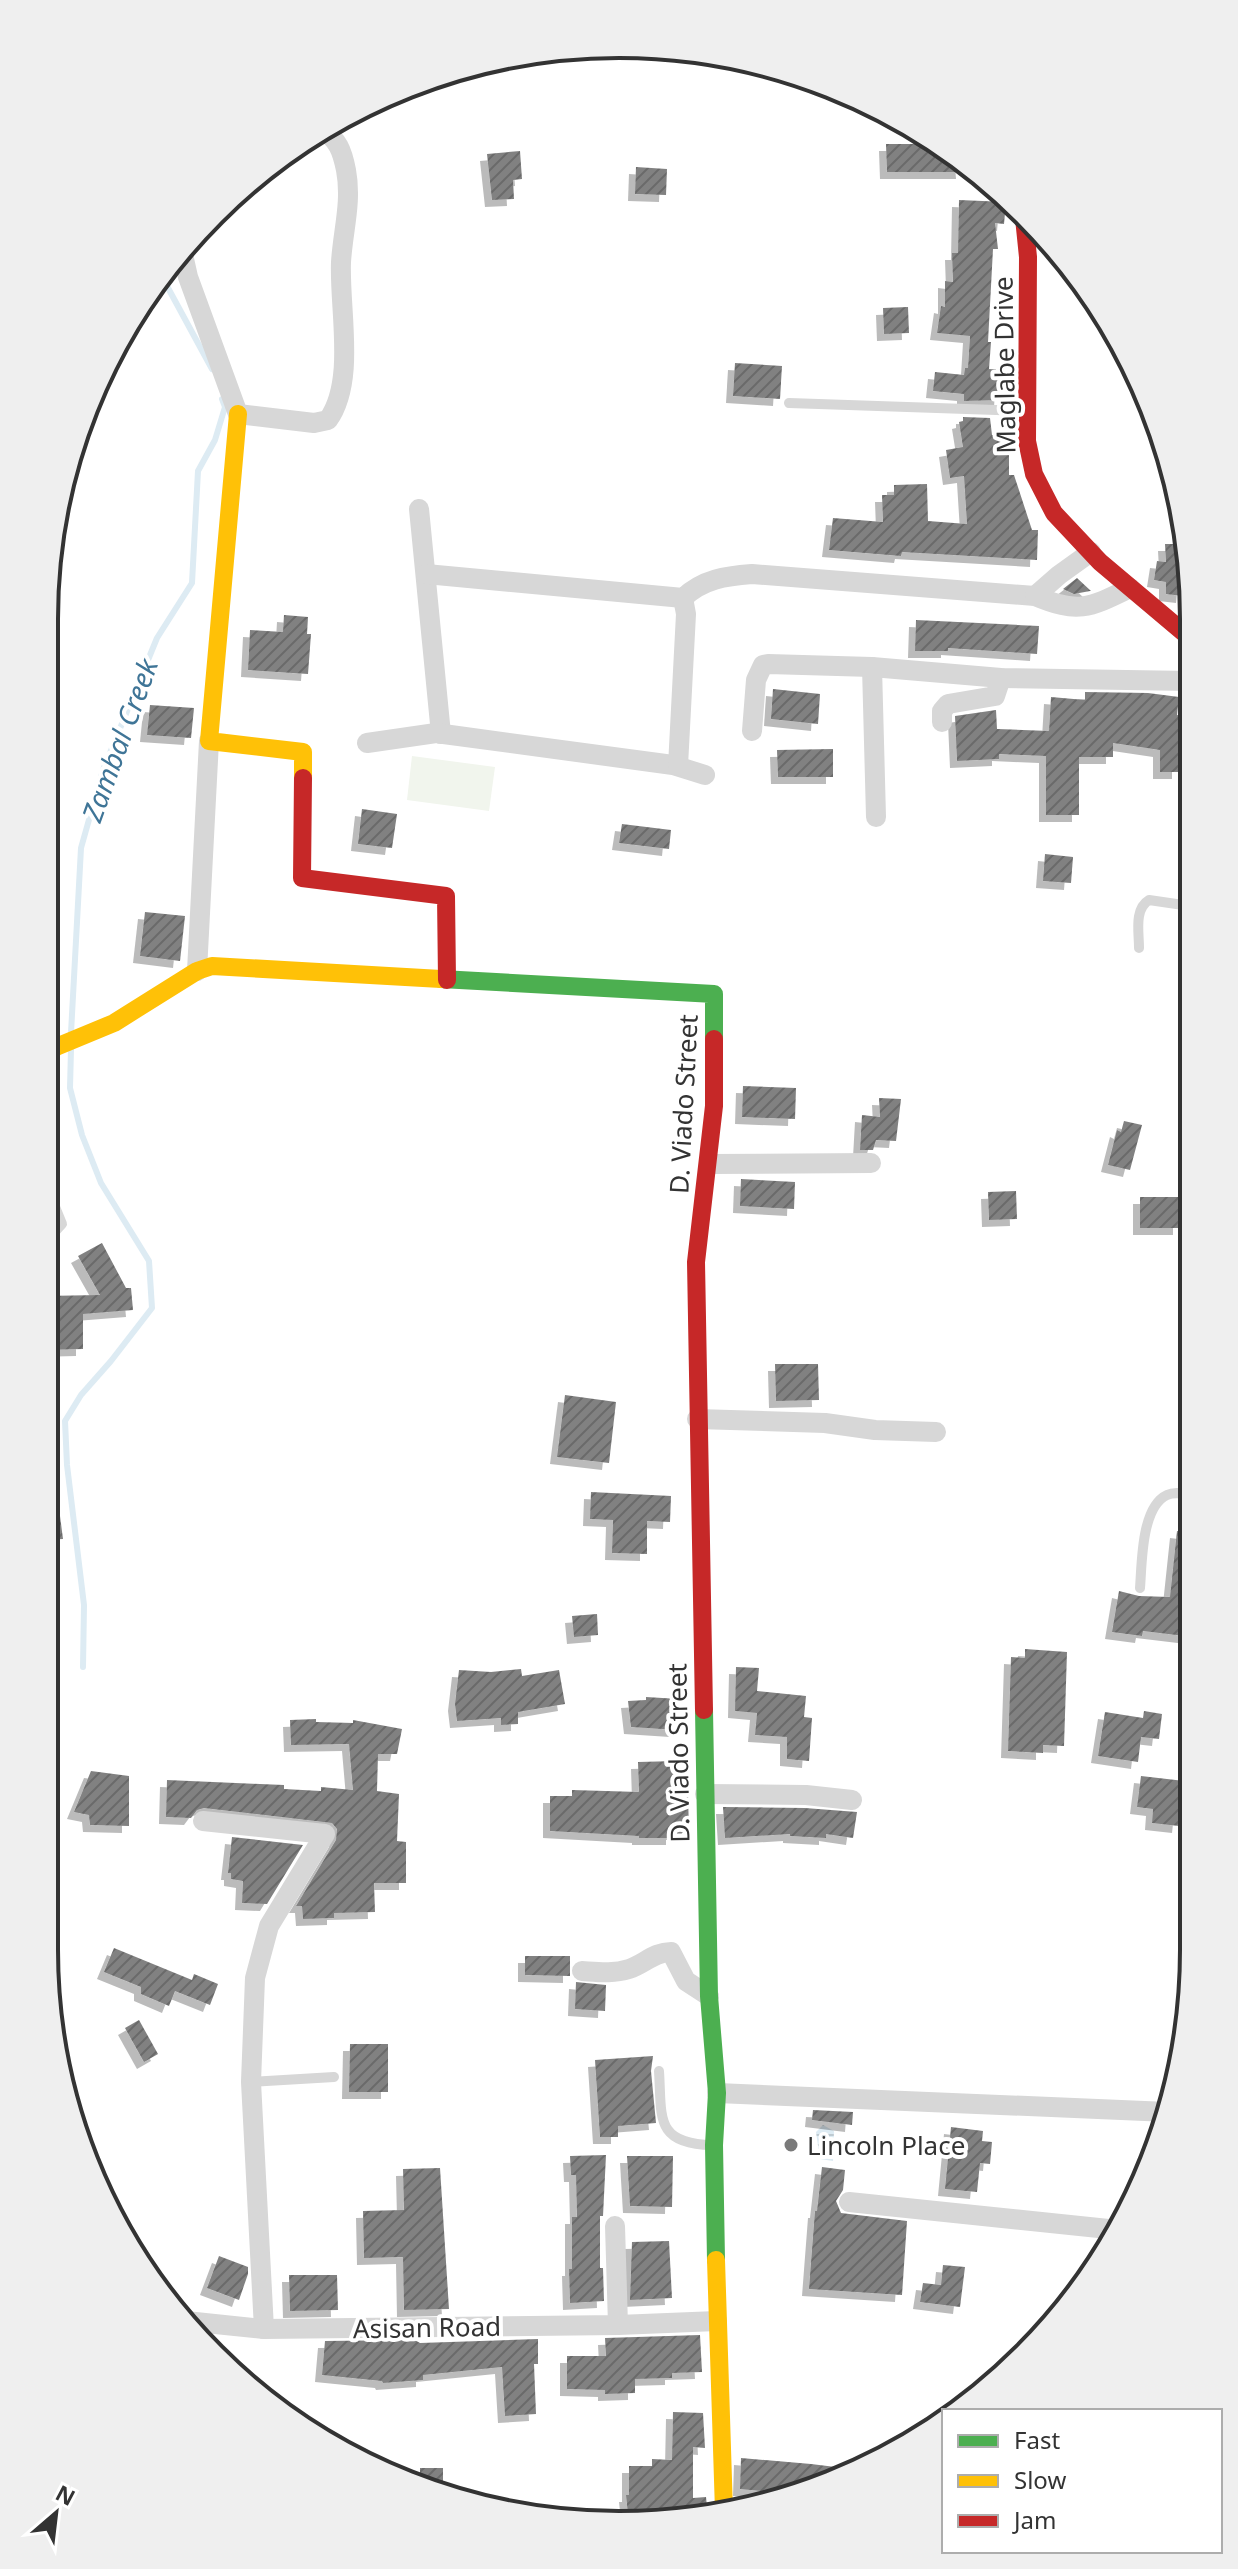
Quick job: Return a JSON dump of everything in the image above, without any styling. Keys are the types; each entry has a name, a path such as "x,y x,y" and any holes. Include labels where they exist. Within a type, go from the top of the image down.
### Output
{"street":[{"path":"238,414 314,423 328,420 337,406 343,368 341,262 349,208 346,169 333,137"},
{"name":"Maglabe Drive","path":"1027,234 1027,441 1034,474 1054,513 1091,552 1180,630"},
{"path":"185,264 238,414 209,741 197,971"},
{"path":"419,509 441,734"},
{"path":"1035,596 1091,552"},
{"path":"426,574 683,598"},
{"path":"683,598 709,580 752,574 1035,596 1061,607 1093,606 1130,588"},
{"path":"678,766 686,614 683,598"},
{"path":"752,731 756,680 763,665 872,667 1001,678 1180,681"},
{"path":"872,667 876,817"},
{"path":"942,722 942,711 948,704 995,696 1001,678"},
{"path":"367,743 441,734 678,766 705,775"},
{"path":"58,1046 114,1023 197,971 212,966 447,980 446,896 302,878 303,752 209,741"},
{"name":"D. Viado Street","path":"447,980 714,994 714,1106 710,1164 696,1262 697,1419 709,1996 717,2093 714,2145 724,2501"},
{"path":"710,1164 871,1163"},
{"path":"697,1419 825,1423 875,1430 936,1432"},
{"path":"705,1794 806,1795 852,1800"},
{"path":"203,1821 325,1834 269,1926 255,1978 251,2082 264,2329"},
{"path":"582,1971 609,1973 671,1952 686,1981 709,1996"},
{"path":"717,2093 1156,2111"},
{"path":"849,2202 1106,2229"},
{"path":"615,2226 618,2325"},
{"name":"Asisan Road","path":"199,2323 264,2329 717,2321"}],"lane":[{"path":"789,403 1027,411"},
{"path":"1139,948 1139,910 1143,902 1149,900 1180,905"},
{"path":"1140,1588 1144,1540 1151,1514 1167,1495 1180,1495"},
{"path":"659,2071 663,2126 672,2137 714,2145"},
{"path":"251,2082 334,2077"}],"shaded area":[{"path":"412,756 495,767 489,811 407,800"},
{"path":"823,2125 834,2131 833,2161 820,2159 816,2132"}],"building":[{"path":"886,144 917,144 958,172 887,172"},
{"path":"520,151 522,179 513,180 514,199 492,200 487,154"},
{"path":"636,167 667,169 666,195 635,194"},
{"path":"959,200 994,201 1005,212 1004,224 995,223 998,249 993,249 988,342 991,342 989,369 1003,370 1001,400 964,401 964,394 933,391 935,372 964,375 965,368 968,368 970,336 937,333 941,306 945,307 945,281 953,282 952,253 958,253"},
{"path":"908,307 909,333 884,334 883,308"},
{"path":"735,363 782,366 780,399 733,396"},
{"path":"963,417 990,418 992,435 1009,435 1009,475 1014,475 1032,530 1038,530 1037,560 902,552 901,556 829,550 833,518 883,522 882,495 894,495 894,485 927,484 928,521 967,524 964,476 950,478 946,450 963,447 959,422 963,421"},
{"path":"1165,544 1175,544 1179,596 1166,594 1166,582 1154,580 1157,561 1166,562"},
{"path":"1077,578 1091,591 1074,594 1063,589"},
{"path":"284,615 308,617 307,634 311,634 308,674 248,670 250,630 283,632"},
{"path":"916,620 1039,626 1037,654 948,648 948,651 915,651"},
{"path":"773,689 820,694 818,724 771,719"},
{"path":"1085,692 1179,697 1179,772 1160,772 1160,750 1113,743 1113,757 1079,757 1079,815 1046,815 1046,756 999,754 999,759 957,761 955,716 996,710 997,729 1049,731 1051,697 1085,700"},
{"path":"150,705 194,708 191,738 147,735"},
{"path":"833,749 833,777 778,777 777,750"},
{"path":"362,809 397,814 392,848 358,844"},
{"path":"622,824 671,830 669,849 619,843"},
{"path":"1045,854 1073,857 1071,883 1043,881"},
{"path":"145,912 185,916 180,961 140,956"},
{"path":"743,1086 796,1088 795,1119 742,1117"},
{"path":"879,1098 901,1099 896,1141 876,1140 873,1150 860,1150 862,1115 880,1117"},
{"path":"1124,1121 1142,1125 1130,1170 1108,1165 1117,1130 1121,1132"},
{"path":"741,1179 795,1182 794,1209 740,1206"},
{"path":"1016,1191 1017,1219 989,1220 988,1192"},
{"path":"1140,1197 1180,1197 1180,1228 1140,1228"},
{"path":"102,1243 126,1288 131,1288 133,1310 83,1314 83,1349 58,1350 58,1296 100,1295 78,1256"},
{"path":"775,1364 818,1364 819,1400 776,1401"},
{"path":"565,1395 616,1402 609,1463 557,1457"},
{"path":"591,1492 671,1496 670,1522 647,1521 647,1554 612,1553 613,1520 590,1519"},
{"path":"60,1516 63,1539 58,1539"},
{"path":"1177,1531 1180,1531 1180,1635 1143,1631 1142,1636 1112,1632 1119,1591 1139,1596 1170,1597"},
{"path":"597,1614 598,1635 574,1637 572,1616"},
{"path":"1025,1649 1067,1652 1064,1746 1043,1745 1043,1753 1008,1751 1011,1657 1025,1658"},
{"path":"736,1667 759,1668 757,1691 806,1696 804,1717 812,1718 809,1761 787,1759 787,1737 755,1735 757,1713 735,1711"},
{"path":"521,1669 522,1676 559,1670 565,1704 518,1712 518,1724 501,1725 501,1718 457,1721 455,1704 459,1670 491,1672"},
{"path":"646,1697 679,1699 677,1730 631,1727 628,1701 646,1700"},
{"path":"1144,1711 1162,1714 1159,1739 1141,1737 1138,1762 1098,1756 1105,1712 1143,1718"},
{"path":"316,1719 316,1722 353,1723 353,1720 402,1729 397,1754 378,1754 377,1791 399,1794 397,1841 406,1842 406,1883 374,1883 375,1912 334,1913 334,1918 303,1919 302,1906 296,1906 336,1840 337,1829 332,1823 204,1808 197,1810 191,1818 166,1817 167,1780 284,1785 284,1789 321,1791 321,1787 353,1790 349,1744 291,1745 290,1720"},
{"path":"677,1761 679,1794 688,1793 689,1833 673,1833 673,1838 639,1838 550,1831 550,1796 572,1796 572,1790 639,1792 638,1762"},
{"path":"91,1771 129,1776 129,1826 90,1825 89,1815 74,1812"},
{"path":"1141,1776 1180,1780 1179,1826 1152,1823 1153,1809 1137,1807"},
{"path":"723,1807 857,1812 853,1838 790,1834 725,1838"},
{"path":"232,1837 303,1845 267,1904 242,1903 243,1881 231,1879 231,1873 228,1873"},
{"path":"114,1948 192,1980 194,1974 218,1984 210,2005 175,1991 169,2006 141,1994 141,1987 104,1972"},
{"path":"525,1956 570,1956 570,1976 525,1975"},
{"path":"576,1982 606,1985 605,2011 575,2009"},
{"path":"139,2020 158,2054 144,2062 125,2028"},
{"path":"350,2044 388,2044 388,2092 349,2092"},
{"path":"653,2056 651,2071 656,2123 618,2126 618,2137 600,2137 595,2060"},
{"path":"813,2110 853,2112 852,2125 812,2120"},
{"path":"951,2127 983,2131 982,2141 992,2142 990,2164 980,2163 977,2192 945,2189"},
{"path":"606,2155 603,2216 600,2216 600,2268 603,2268 604,2301 570,2303 572,2217 577,2217 576,2175 571,2175 570,2156"},
{"path":"627,2156 673,2156 672,2207 630,2206"},
{"path":"822,2167 845,2170 843,2190 836,2201 841,2213 907,2221 902,2295 809,2289"},
{"path":"440,2168 449,2309 404,2310 403,2257 364,2258 363,2211 404,2210 403,2169"},
{"path":"669,2241 672,2298 630,2300 632,2242"},
{"path":"219,2256 248,2267 239,2300 207,2288"},
{"path":"943,2265 965,2267 960,2307 920,2302 923,2283 941,2285"},
{"path":"289,2275 337,2275 338,2310 290,2311"},
{"path":"700,2335 702,2372 672,2373 672,2378 635,2379 635,2393 605,2394 605,2390 567,2389 567,2356 606,2356 605,2338"},
{"path":"538,2339 538,2364 534,2364 536,2414 505,2416 502,2367 423,2375 423,2380 383,2383 322,2375 325,2341 415,2340 420,2343"},
{"path":"673,2412 703,2413 705,2448 693,2447 693,2498 706,2497 707,2504 628,2511 629,2466 652,2466 652,2459 672,2460"},
{"path":"741,2458 836,2467 766,2491 740,2489"},
{"path":"420,2468 443,2468 443,2482 439,2481 420,2474"}],"waterway":[{"name":"Zambal Creek","path":"167,287 212,369"},
{"name":"Zambal Creek","path":"71,1033 81,848 103,770 157,638 192,583 198,471 215,440 225,407 222,399"},
{"name":"Zambal Creek","path":"71,1049 70,1088 82,1135 101,1183 149,1261 152,1308 81,1395 65,1421 67,1465 84,1605 83,1667"}],"traffic: fast":[{"path":"441,979 714,994 714,1039"},
{"path":"704,1710 709,1996 717,2093 714,2145 716,2260"}],"traffic: slow":[{"path":"238,414 209,741 303,752 303,778"},
{"path":"58,1046 114,1023 197,971 212,966 441,979"},
{"path":"716,2260 724,2501"}],"traffic: jam":[{"path":"1025,232 1027,441 1034,474 1054,513 1100,562 1180,629"},
{"path":"303,778 302,878 446,896 447,980"},
{"path":"704,1710 696,1262 714,1106 714,1039"}],"place":[{"name":"Lincoln Place","path":"791,2145"}]}
